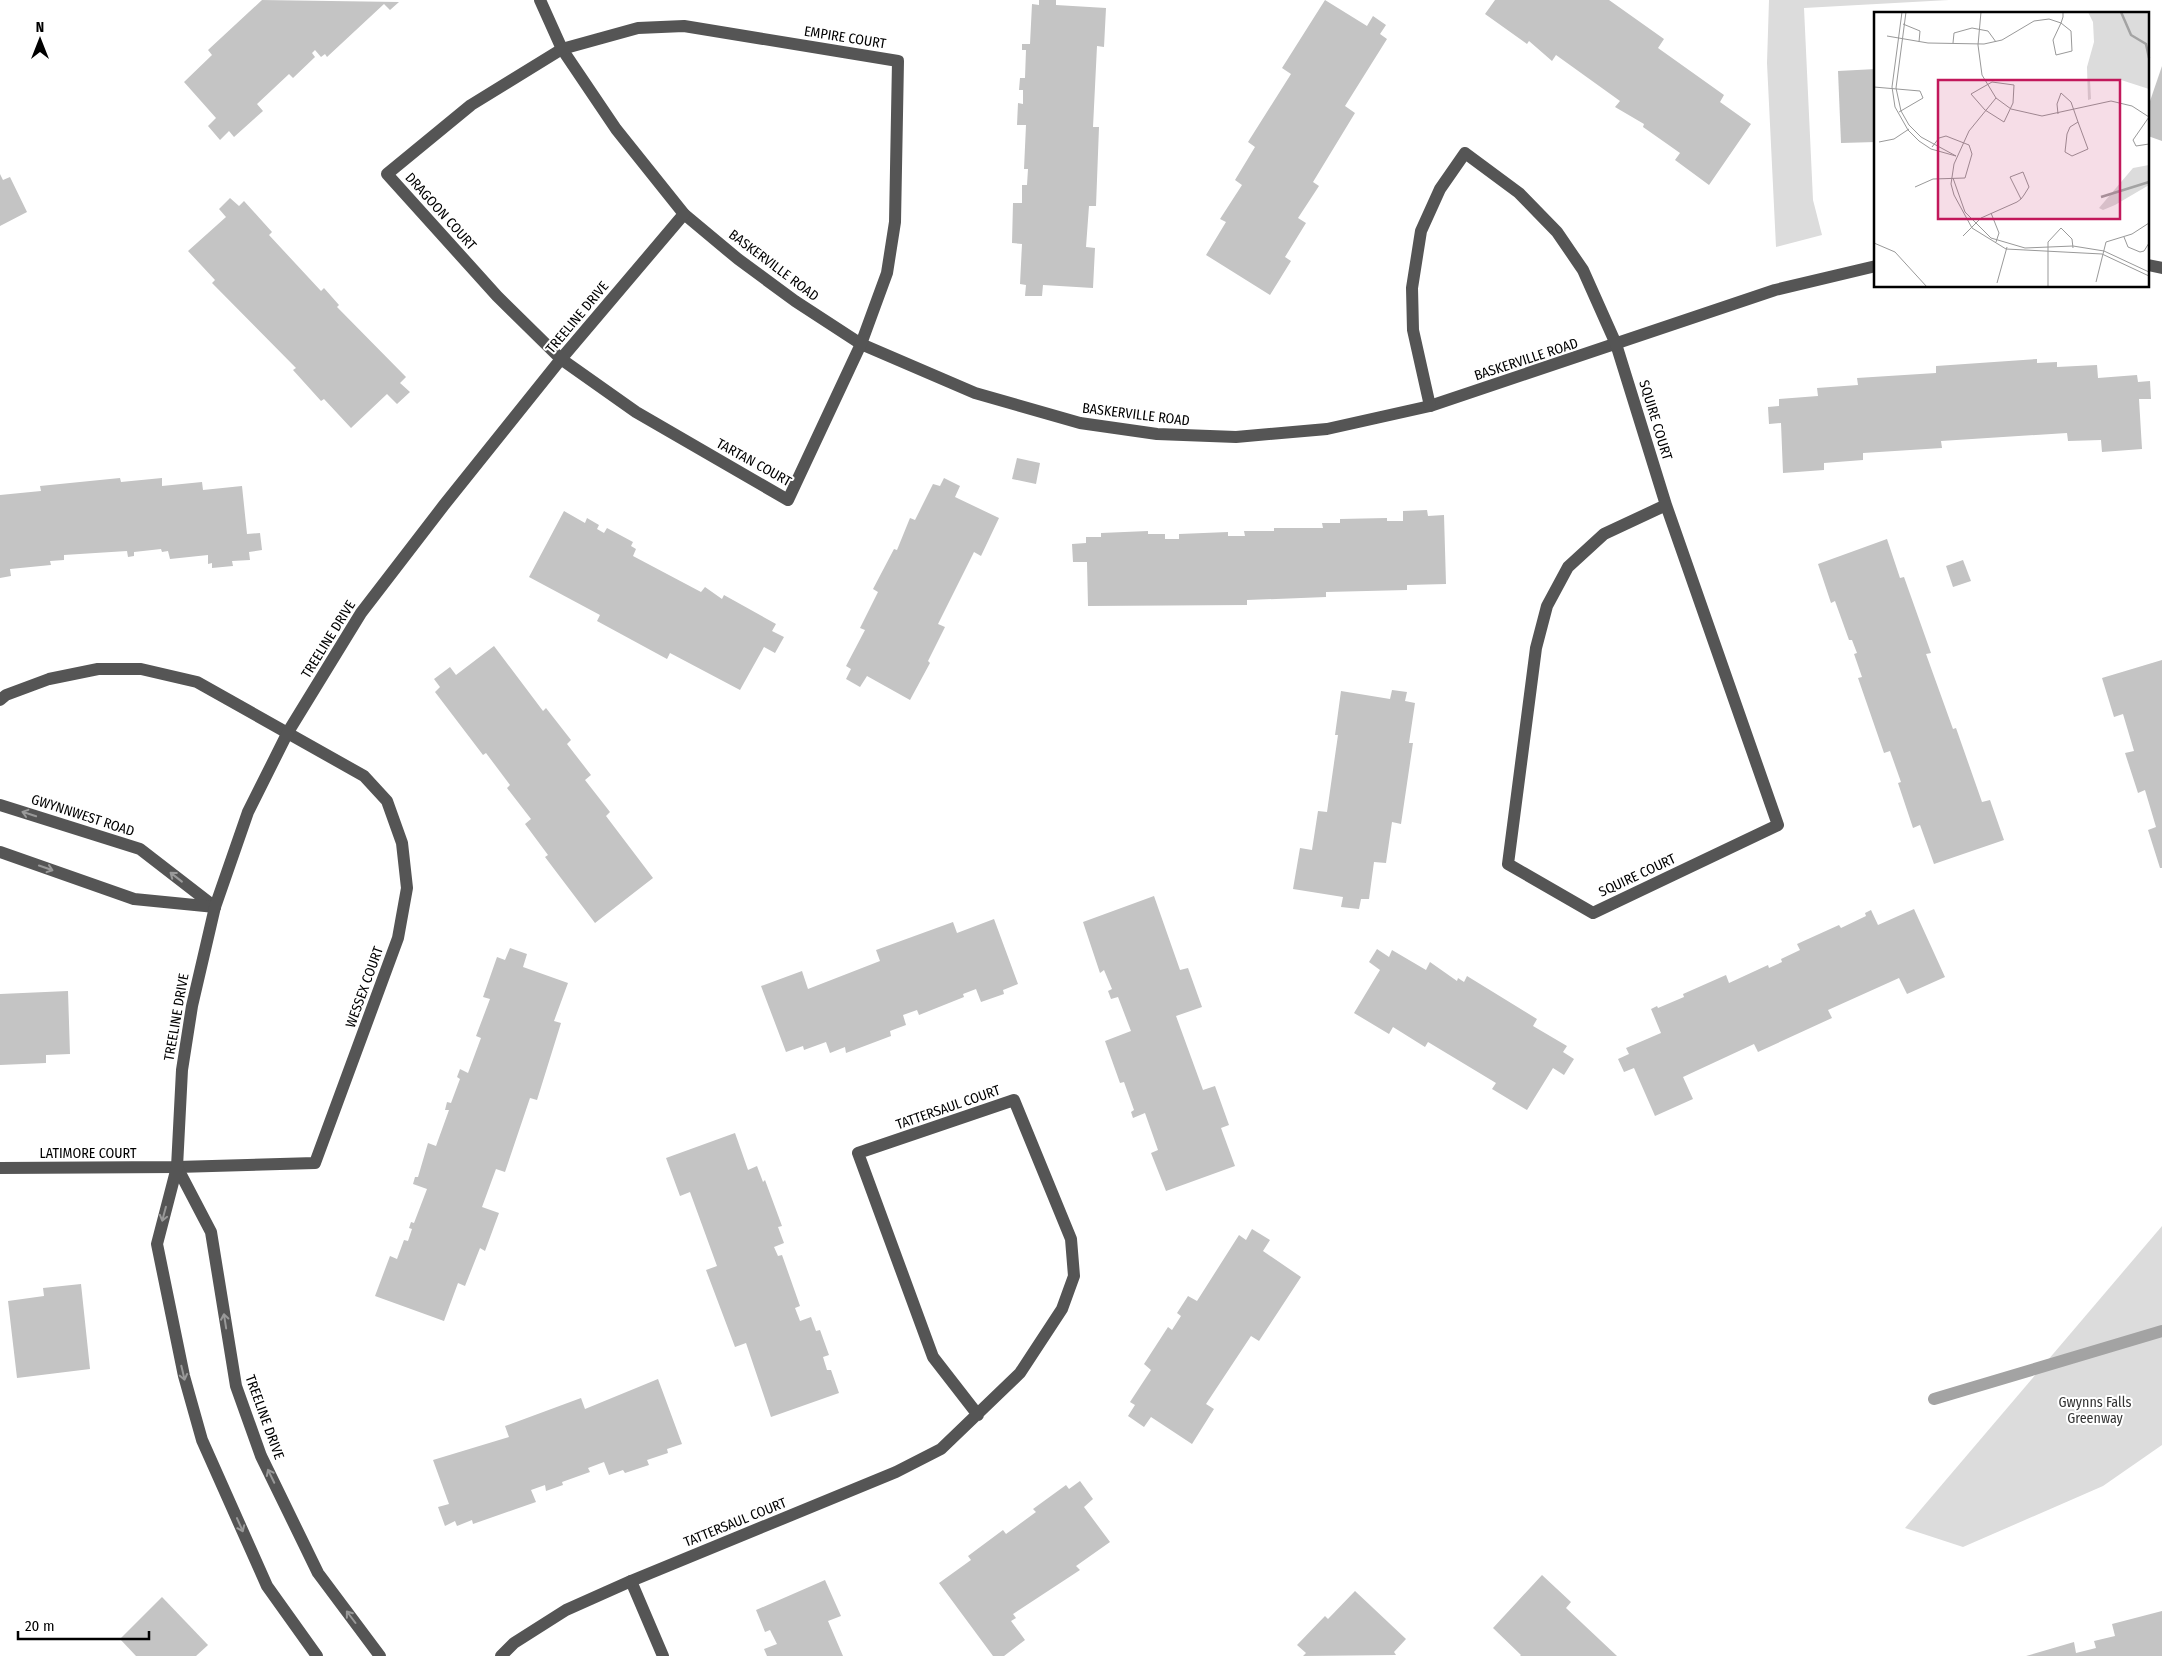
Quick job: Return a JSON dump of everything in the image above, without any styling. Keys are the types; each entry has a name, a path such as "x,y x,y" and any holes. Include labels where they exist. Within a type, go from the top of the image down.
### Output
{"street":[{"name":"BASKERVILLE ROAD","path":"540,0 562,49 616,129 684,214 767,280 861,344 974,393 1080,423 1157,434 1236,437 1327,429 1430,406 1775,290 1874,266"},
{"name":"EMPIRE COURT","path":"562,49 638,28 684,26 898,60 895,222 887,273 861,344"},
{"name":"DRAGOON COURT","path":"561,359 497,296 387,174 471,105 562,49"},
{"name":"SQUIRE COURT","path":"1430,406 1413,330 1412,288 1421,231 1440,189 1465,153 1519,193 1557,232 1583,270 1616,344 1666,505 1778,825 1593,913 1508,864 1536,648 1547,606 1568,567 1604,534 1666,505"},
{"name":"TREELINE DRIVE","path":"317,1656 267,1586 202,1440 184,1376 157,1244 177,1167 182,1070 192,1006 215,907 248,812 288,732 361,613 444,505 561,359 684,214"},
{"name":"TARTAN COURT","path":"561,359 636,412 788,500 861,344"},
{"path":"0,700 6,695 49,679 98,669 142,669 197,682 288,732"},
{"name":"WESSEX COURT","path":"177,1167 315,1163 398,938 407,888 402,843 387,801 364,776 288,732"},
{"name":"GWYNNWEST ROAD","path":"0,804 140,849 215,907"},
{"path":"0,852 134,899 215,907"},
{"name":"TATTERSAUL COURT","path":"501,1656 514,1643 566,1610 631,1581 896,1472 941,1449 978,1414 1020,1373 1062,1309 1074,1276 1071,1239 1014,1100 858,1153 933,1357 978,1414"},
{"name":"TREELINE DRIVE","path":"177,1167 211,1232 236,1386 261,1456 318,1573 380,1656"},
{"name":"LATIMORE COURT","path":"0,1168 177,1167"},
{"path":"631,1581 663,1656"}],"green space":[{"path":"1769,0 1949,0 1804,8 1813,200 1822,235 1776,247 1767,63"},
{"name":"Gwynns Falls Greenway","path":"2162,1226 2162,1445 2103,1486 1963,1547 1905,1528"}],"building":[{"path":"262,0 399,2 390,10 384,4 327,57 325,54 321,57 315,50 312,53 315,57 293,78 289,74 257,104 263,111 234,137 229,131 220,140 208,126 216,118 184,82 212,55 208,50"},
{"path":"1039,0 1056,0 1056,5 1106,8 1104,47 1097,46 1093,127 1099,127 1096,206 1089,206 1086,247 1095,248 1093,288 1043,285 1042,296 1025,296 1026,285 1020,284 1022,244 1012,243 1013,203 1022,203 1022,185 1027,185 1028,169 1024,169 1026,125 1017,125 1018,103 1023,104 1023,90 1019,90 1020,78 1025,78 1026,50 1022,50 1022,44 1030,44 1032,4 1039,5"},
{"path":"1325,0 1367,26 1373,16 1386,25 1380,34 1387,39 1345,106 1355,113 1313,182 1319,186 1298,218 1306,223 1285,257 1291,261 1270,295 1206,255 1226,222 1220,219 1242,185 1235,180 1255,147 1248,142 1291,74 1282,68"},
{"path":"1495,0 1609,0 1664,39 1658,48 1724,95 1720,102 1751,124 1709,185 1675,160 1680,153 1643,127 1644,124 1615,107 1620,101 1556,55 1552,61 1529,41 1527,44 1485,14"},
{"path":"2162,66 2162,141 2150,137 2150,101"},
{"path":"1874,69 1874,142 1841,143 1838,71"},
{"path":"0,174 3,180 10,177 27,212 0,226"},
{"path":"230,198 239,206 244,201 272,232 269,235 321,291 324,288 339,305 337,307 406,377 400,383 410,392 397,404 387,394 351,428 324,399 321,401 293,370 296,368 212,283 215,280 188,251 226,217 219,209"},
{"path":"2037,359 2037,363 2057,362 2057,367 2097,365 2098,378 2137,375 2138,382 2150,381 2151,399 2139,399 2142,449 2102,452 2101,440 2068,441 2067,433 1941,441 1942,448 1863,453 1863,460 1824,463 1824,470 1783,473 1781,423 1769,424 1768,407 1779,406 1779,399 1818,396 1817,388 1858,385 1857,378 1936,373 1936,366"},
{"path":"1017,458 1040,463 1036,484 1012,479"},
{"path":"120,478 121,482 162,478 162,486 202,482 203,490 242,486 247,534 260,533 262,550 249,552 250,560 232,561 233,566 212,568 212,563 208,564 208,555 170,559 168,551 162,552 161,549 134,552 134,556 128,557 127,551 64,555 64,560 50,561 51,565 10,569 11,576 0,578 0,495 41,491 40,486"},
{"path":"944,478 960,486 955,497 999,518 981,556 974,552 938,624 945,627 928,661 930,663 910,700 867,676 860,687 846,679 851,669 846,666 865,630 860,628 878,592 873,589 894,549 897,550 910,518 915,520 933,484 940,486"},
{"path":"1427,510 1428,516 1444,515 1446,584 1407,585 1407,590 1326,592 1326,597 1247,600 1247,605 1088,606 1087,562 1073,562 1072,544 1086,543 1086,537 1101,537 1101,533 1148,531 1148,534 1165,534 1165,539 1179,539 1179,534 1228,532 1228,536 1245,536 1244,531 1274,531 1274,528 1323,528 1322,523 1340,523 1340,519 1387,518 1387,521 1403,521 1403,511"},
{"path":"564,511 585,523 587,518 599,525 597,529 604,533 607,528 633,542 631,546 636,549 633,556 701,592 705,587 722,599 724,595 776,624 772,631 784,637 775,653 764,647 740,690 670,653 667,659 597,621 600,615 529,577"},
{"path":"1887,539 1900,578 1904,577 1931,653 1926,654 1953,729 1956,728 1982,802 1990,800 2004,840 1934,864 1920,825 1913,828 1898,783 1901,782 1890,751 1884,753 1858,678 1862,677 1854,654 1857,653 1852,640 1849,640 1835,601 1831,603 1818,564"},
{"path":"1963,560 1971,581 1953,587 1946,566"},
{"path":"494,646 543,711 546,708 571,740 567,744 591,775 585,780 610,812 606,816 653,878 595,923 545,857 548,855 525,824 531,819 507,788 510,785 486,753 483,755 435,692 440,687 434,679 450,667 456,675"},
{"path":"2162,660 2162,868 2160,868 2148,830 2156,827 2145,790 2138,793 2125,753 2134,751 2123,714 2114,717 2102,678"},
{"path":"1392,690 1407,692 1405,701 1415,703 1409,743 1413,743 1401,824 1392,822 1386,863 1374,862 1369,899 1361,899 1359,909 1341,907 1343,897 1293,889 1300,848 1312,850 1318,811 1327,812 1338,735 1335,735 1341,691 1390,699"},
{"path":"1154,896 1180,970 1188,968 1202,1007 1176,1016 1203,1090 1215,1086 1229,1125 1221,1128 1235,1166 1166,1191 1151,1153 1158,1150 1145,1113 1133,1118 1131,1112 1134,1110 1124,1082 1120,1083 1105,1041 1131,1031 1118,997 1111,999 1108,991 1112,989 1104,970 1100,973 1083,922"},
{"path":"1914,909 1945,977 1907,994 1899,978 1828,1010 1832,1018 1758,1052 1754,1044 1683,1077 1693,1099 1655,1116 1634,1068 1624,1072 1618,1059 1629,1054 1626,1048 1661,1033 1651,1009 1684,997 1683,994 1726,975 1729,983 1768,965 1769,968 1782,962 1781,959 1800,950 1797,944 1839,925 1841,928 1866,916 1865,913 1871,910 1878,925"},
{"path":"994,919 1018,984 1003,990 1004,994 981,1002 976,989 963,994 964,997 919,1015 917,1010 903,1015 906,1025 890,1031 891,1036 846,1053 845,1047 830,1053 826,1042 804,1050 803,1046 786,1052 761,986 802,971 808,989 880,961 876,950 953,922 957,933"},
{"path":"510,948 527,954 523,967 568,983 554,1021 561,1023 537,1100 530,1098 505,1172 496,1169 482,1207 499,1213 485,1251 480,1248 465,1286 458,1283 444,1321 375,1296 390,1256 397,1259 404,1240 408,1241 412,1229 409,1228 411,1222 414,1223 427,1189 413,1184 415,1177 418,1177 428,1143 436,1146 449,1110 445,1110 447,1102 451,1103 460,1079 457,1077 460,1069 468,1073 481,1038 476,1036 490,999 483,997 497,957 505,960"},
{"path":"1377,949 1389,957 1392,950 1426,970 1430,962 1457,981 1458,978 1464,982 1467,976 1537,1019 1533,1026 1567,1046 1563,1052 1574,1059 1564,1075 1553,1068 1527,1110 1492,1089 1496,1083 1428,1042 1425,1047 1393,1027 1389,1034 1354,1013 1380,970 1369,962"},
{"path":"68,991 70,1054 46,1055 46,1063 0,1065 0,994"},
{"path":"735,1133 748,1170 757,1166 763,1182 765,1180 782,1226 778,1227 784,1243 774,1247 778,1256 782,1255 800,1306 795,1308 800,1321 811,1317 816,1331 820,1330 829,1355 823,1357 827,1370 831,1370 839,1393 771,1417 746,1343 735,1347 706,1270 717,1266 690,1192 680,1196 666,1158"},
{"path":"1252,1229 1270,1240 1263,1251 1301,1277 1259,1341 1251,1336 1206,1404 1214,1409 1192,1444 1151,1417 1144,1427 1128,1416 1135,1405 1130,1402 1151,1370 1144,1364 1168,1327 1172,1330 1181,1316 1177,1313 1188,1296 1197,1301 1239,1235 1246,1240"},
{"path":"81,1284 90,1369 17,1378 8,1301 44,1296 43,1288"},
{"path":"658,1379 682,1444 667,1449 668,1453 647,1460 649,1465 625,1473 623,1470 609,1475 604,1462 588,1468 590,1472 562,1482 563,1485 546,1491 545,1485 531,1490 536,1502 473,1524 472,1520 457,1526 455,1521 445,1526 438,1507 449,1504 433,1460 509,1437 505,1426 581,1398 585,1409"},
{"path":"1080,1481 1093,1499 1084,1507 1110,1542 1076,1566 1080,1570 1013,1614 1016,1618 1011,1621 1025,1640 1004,1656 993,1656 939,1583 971,1560 968,1556 1003,1530 1006,1534 1036,1512 1033,1509 1066,1485 1069,1489"},
{"path":"1542,1575 1571,1602 1566,1608 1617,1656 1520,1656 1493,1628"},
{"path":"825,1580 841,1616 828,1621 843,1656 767,1656 764,1649 777,1644 770,1630 765,1632 756,1610"},
{"path":"1355,1591 1406,1639 1394,1652 1396,1655 1303,1656 1306,1653 1297,1645 1325,1616 1328,1619"},
{"path":"162,1597 208,1645 196,1656 136,1656 120,1639"},
{"path":"2162,1611 2162,1656 2026,1656 2074,1642 2076,1653 2096,1648 2094,1641 2115,1636 2112,1624"}],"waterway":[{"path":"1934,1399 2162,1331"}]}
